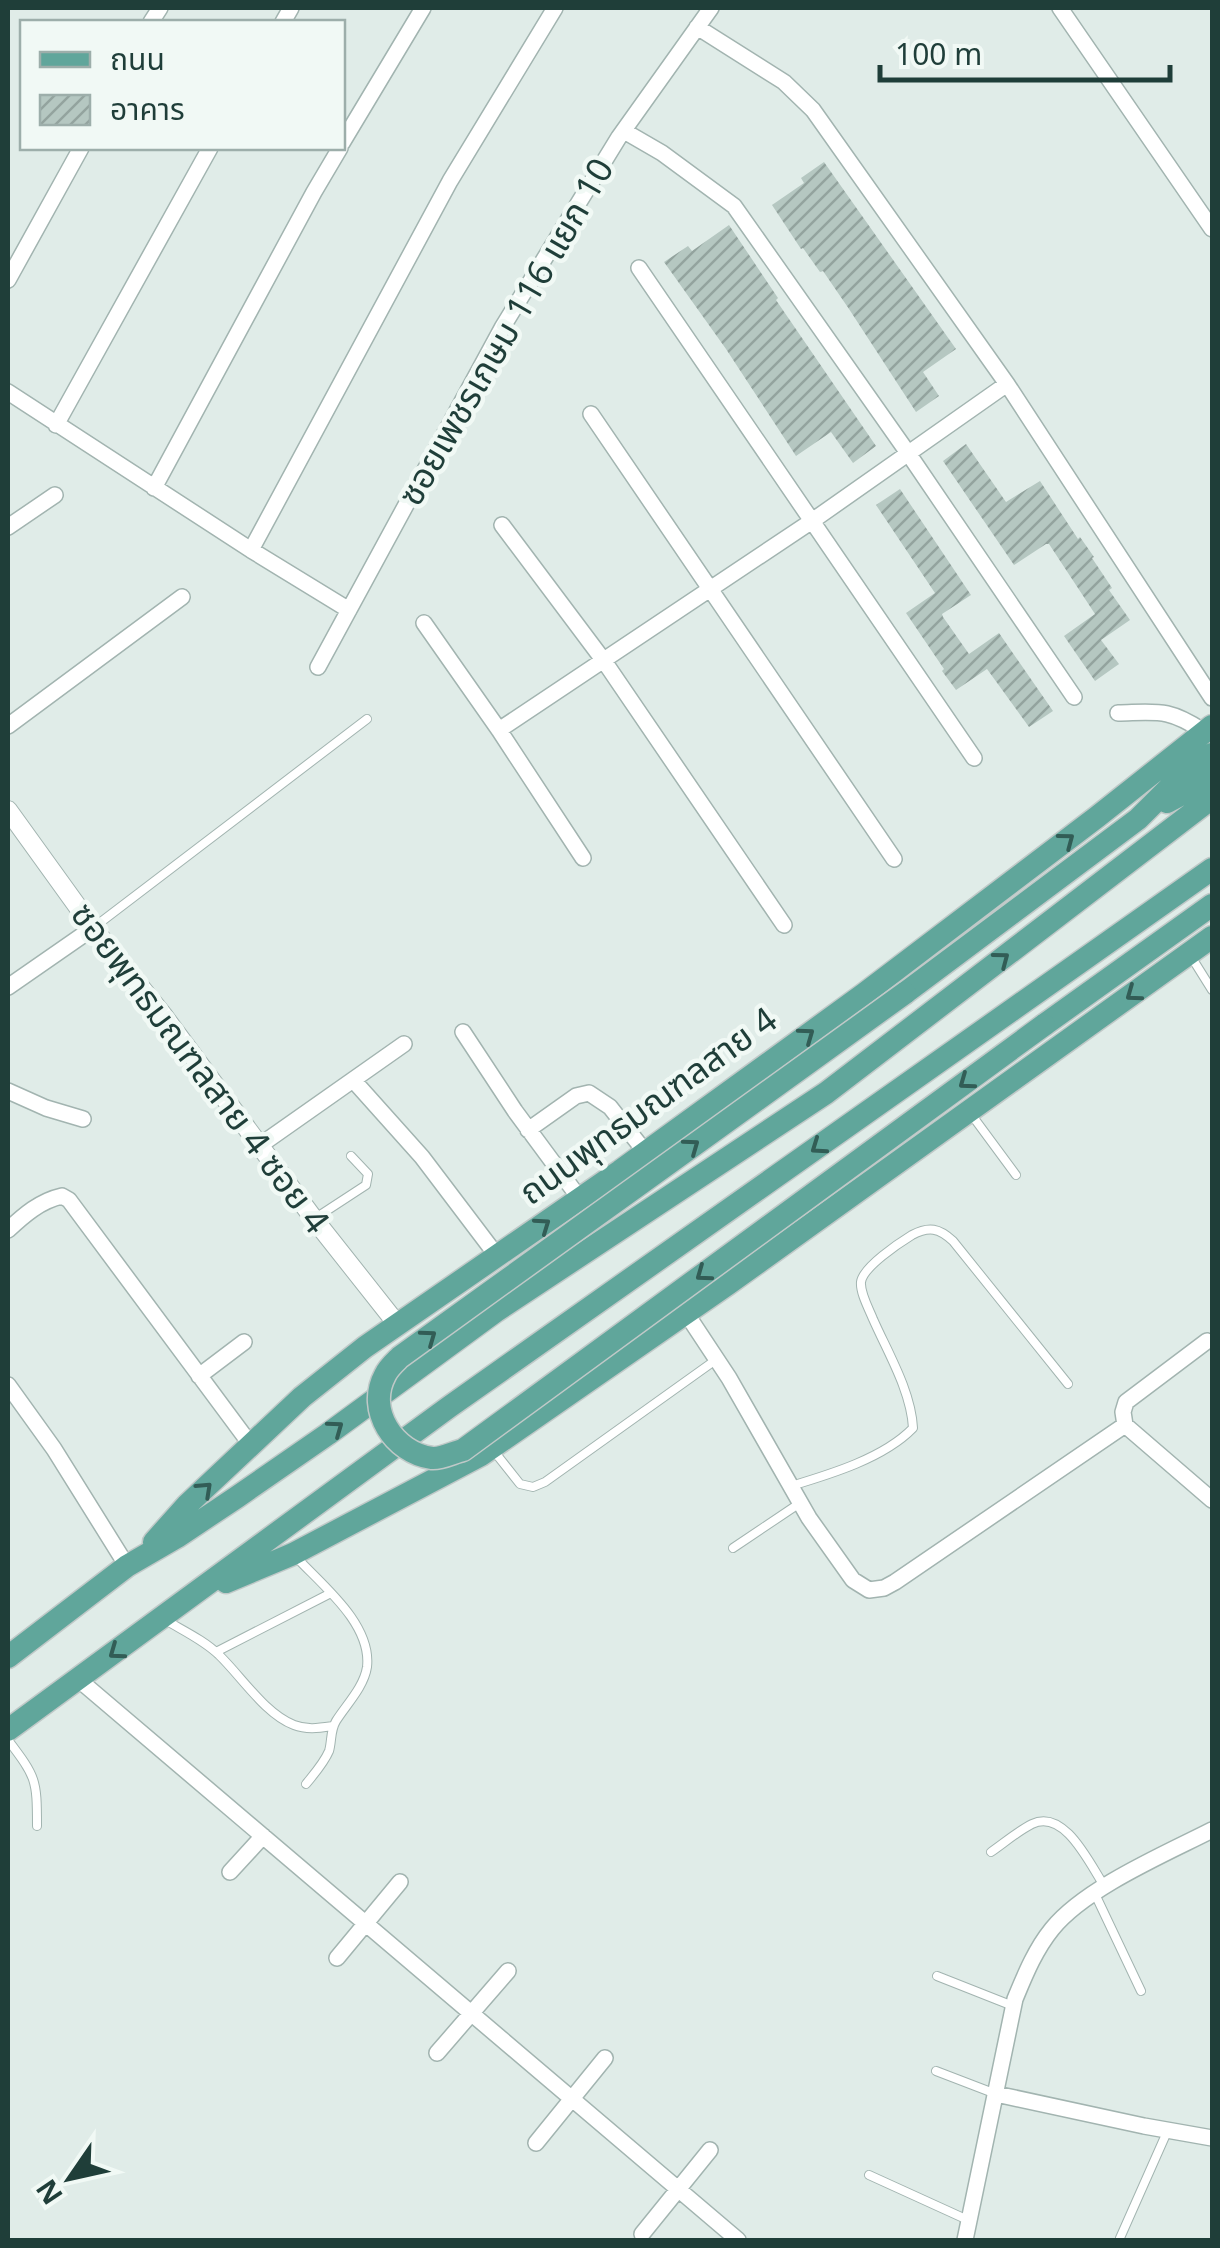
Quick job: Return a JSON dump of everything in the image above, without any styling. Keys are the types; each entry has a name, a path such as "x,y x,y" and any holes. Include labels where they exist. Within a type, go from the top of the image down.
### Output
{"main road":[{"name":"ถนนพุทธมณฑลสาย 4","path":"132,1563 302,1396 396,1324 646,1153 849,1005 1208,728"},
{"path":"1212,754 1138,818 905,992 400,1357 385,1373 378,1410 392,1435 408,1448 434,1458 463,1450 1212,904"},
{"path":"1138,818 1212,778"},
{"name":"ถนนพุทธมณฑลสาย 4","path":"10,1649 328,1434 496,1311 826,1093 1212,798"},
{"path":"8,1730 434,1418 1212,869"},
{"path":"195,1595 293,1554 491,1448 1212,937"}],"street":[{"path":"345,139 423,8"},
{"path":"251,550 450,181 555,8"},
{"name":"ซอยเพชรเกษม 116 แยก 10","path":"318,667 502,328 624,130 711,8"},
{"path":"1060,8 1212,229"},
{"path":"697,27 784,82 813,110 1007,384 1212,698"},
{"path":"624,130 734,206 1074,698"},
{"path":"8,280 80,150"},
{"path":"56,425 209,150"},
{"path":"154,488 339,150"},
{"path":"639,268 974,758"},
{"path":"499,730 1007,384"},
{"path":"8,392 349,610"},
{"path":"591,414 894,859"},
{"path":"8,527 56,494"},
{"path":"502,525 604,662 784,925"},
{"path":"8,726 182,596"},
{"path":"424,623 583,858"},
{"path":"1118,713 1164,711 1208,728"},
{"name":"ซอยพุทธมณฑลสาย 4 ซอย 4","path":"8,810 93,928 164,1015 396,1324"},
{"path":"8,987 93,928"},
{"path":"464,1032 528,1130 580,1199"},
{"path":"259,1146 404,1044"},
{"path":"354,1081 422,1157 497,1256"},
{"path":"8,1091 84,1119"},
{"path":"528,1130 576,1096 589,1093 610,1106 646,1153"},
{"path":"8,1230 49,1199 62,1196 68,1200 251,1445"},
{"path":"686,1312 800,1503 853,1580 869,1590 884,1588 1125,1425"},
{"path":"1206,1341 1126,1402 1123,1412 1125,1425 1212,1500"},
{"path":"198,1376 244,1342"},
{"path":"8,1385 132,1563"},
{"path":"78,1679 738,2240"},
{"path":"965,2240 1014,2006 1030,1962 1052,1928 1081,1902 1212,1830"},
{"path":"230,1872 263,1836"},
{"path":"337,1958 400,1882"},
{"path":"438,2053 508,1971"},
{"path":"536,2144 605,2058"},
{"path":"996,2094 1212,2138"},
{"path":"642,2234 710,2150"}],"lane":[{"path":"93,928 366,719"},
{"path":"1189,954 1212,990"},
{"path":"969,1111 1016,1175"},
{"path":"314,1219 366,1185 368,1174 351,1156"},
{"path":"791,1486 834,1474 901,1440 913,1428 902,1385 861,1282 868,1268 929,1228 942,1231 953,1241 1068,1384"},
{"path":"491,1448 520,1484 533,1487 717,1359"},
{"path":"732,1548 800,1503"},
{"path":"293,1554 352,1617 363,1641 367,1666 352,1700 333,1726 330,1749 306,1784"},
{"path":"216,1652 331,1593"},
{"path":"162,1618 216,1652 286,1721 312,1729 333,1726"},
{"path":"8,1740 31,1770 36,1784 36,1826"},
{"path":"991,1852 1032,1824 1046,1820 1062,1826 1100,1890 1141,1990"},
{"path":"936,1976 1014,2006"},
{"path":"936,2071 996,2094"},
{"path":"1120,2238 1168,2130"},
{"path":"870,2175 970,2221"}],"building":[{"path":"824,162 956,349 923,372 939,396 916,412 823,271 801,249 772,205 804,183 801,178"},
{"path":"729,225 876,446 853,463 831,432 796,456 664,262 688,246 692,251"},
{"path":"966,444 1006,502 1040,481 1094,557 1112,588 1109,590 1130,620 1101,640 1119,664 1095,681 1064,636 1095,614 1049,544 1014,565 943,461"},
{"path":"900,489 971,595 943,617 969,654 999,633 1053,711 1029,727 987,669 956,690 906,613 935,593 876,505"}]}
